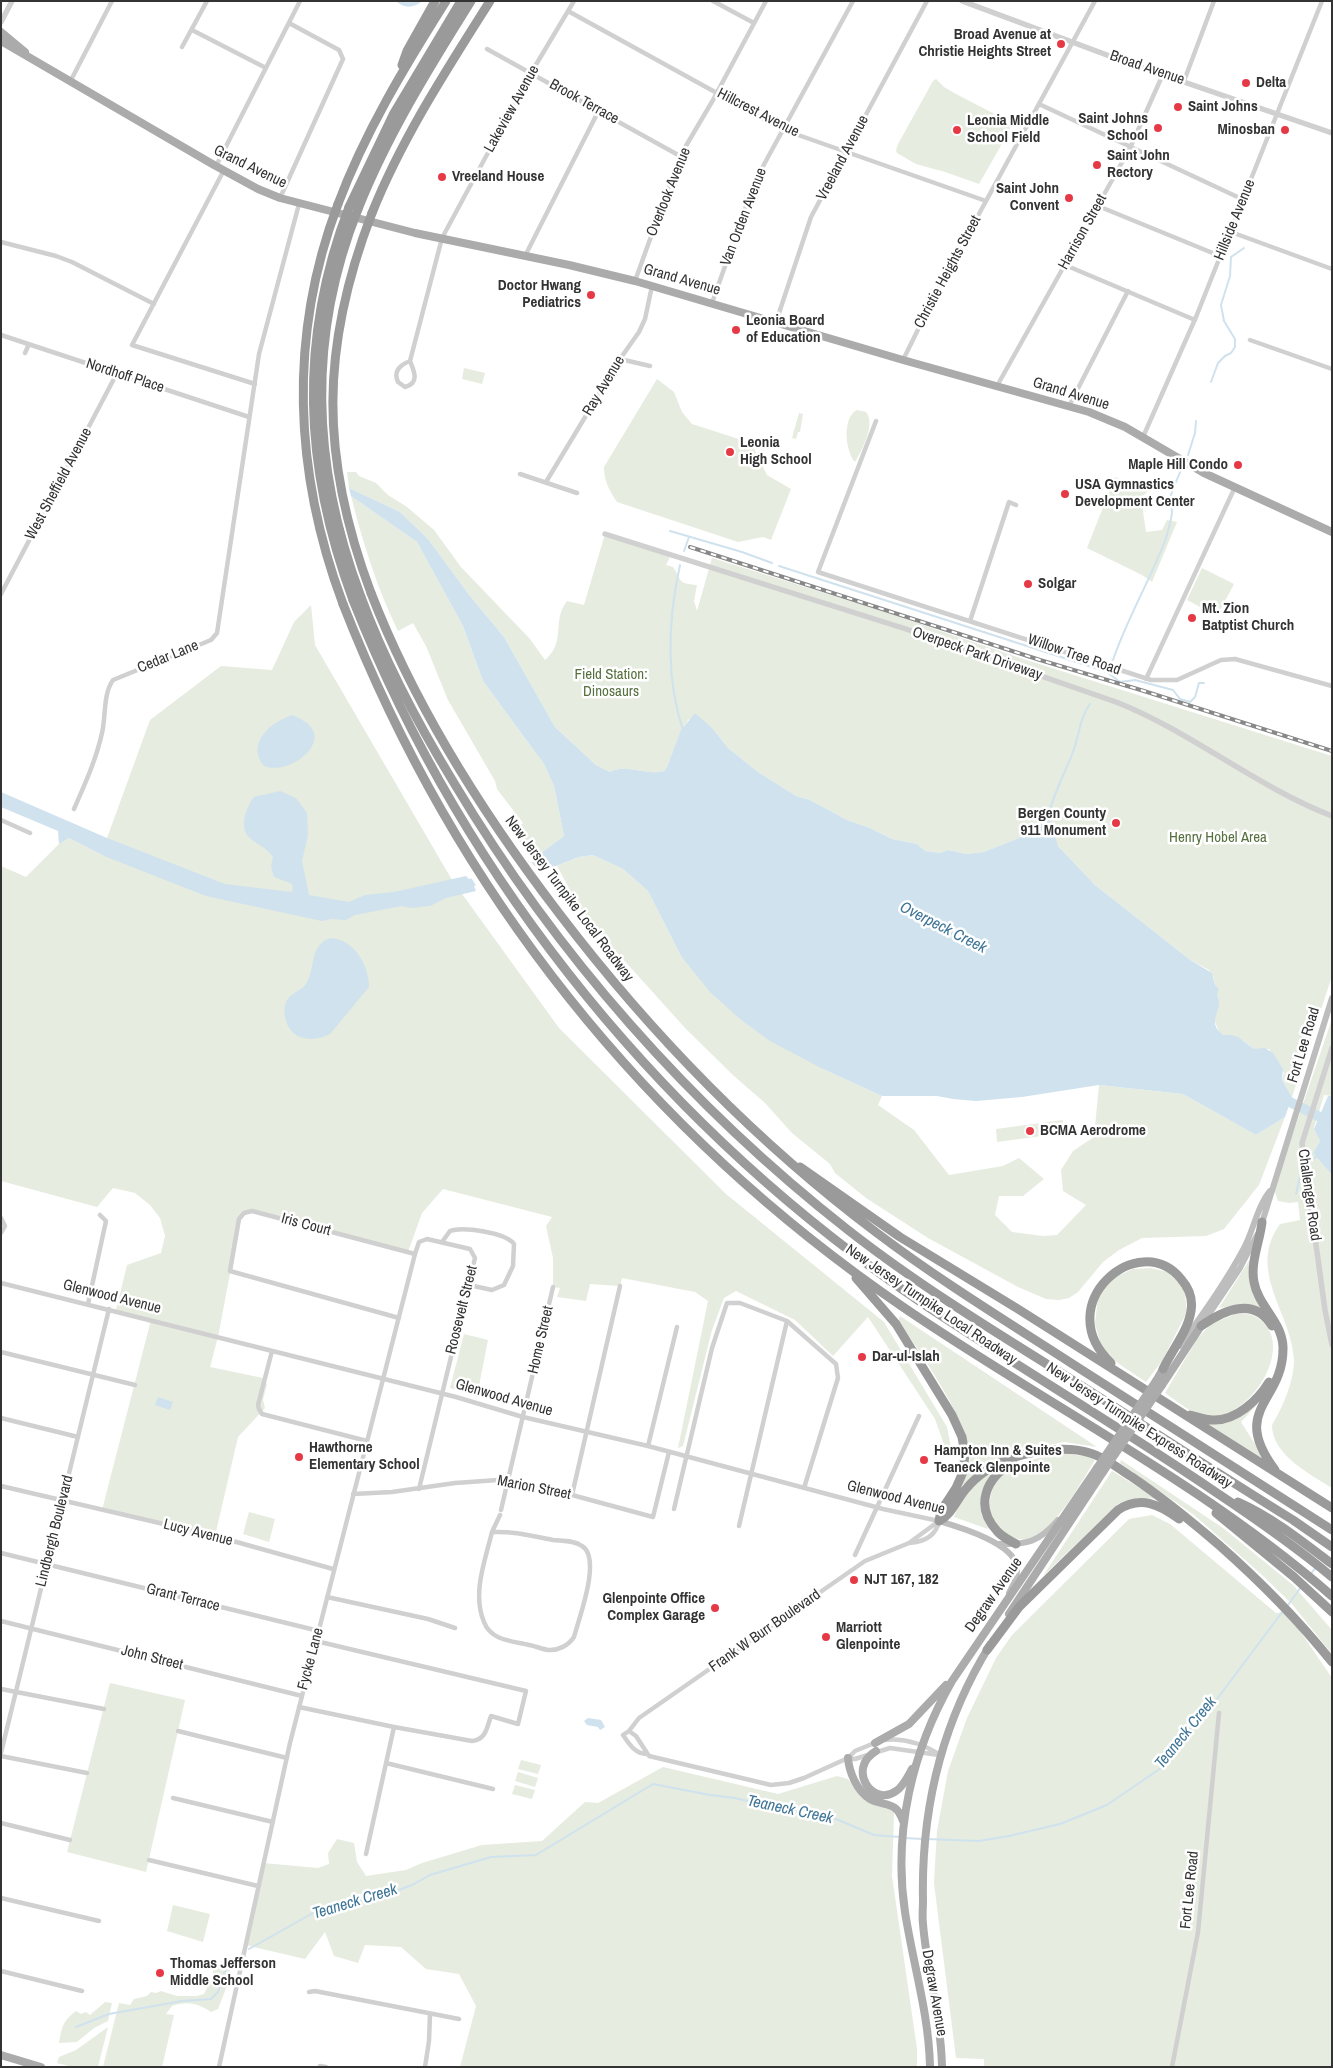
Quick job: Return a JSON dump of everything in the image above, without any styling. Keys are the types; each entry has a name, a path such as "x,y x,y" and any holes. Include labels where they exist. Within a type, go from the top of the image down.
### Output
{"highway":[{"path":"396,84 407,51 435,1"},
{"name":"New Jersey Turnpike Local Roadway","path":"446,1 396,84 361,150 338,204 325,241 312,295 305,348 302,405 307,467 315,515 328,560 343,604 369,668 402,739 439,809 488,889 563,991 607,1044 654,1094 740,1179 840,1261 904,1308 1198,1496 1304,1572 1332,1596"},
{"name":"New Jersey Turnpike Express Roadway","path":"461,1 391,119 335,247 322,299 315,349 313,401 316,456 333,544 357,598 417,719 497,852 588,974 662,1060 742,1140 817,1205 874,1250 939,1295 1329,1545"},
{"name":"New Jersey Turnpike Express Roadway","path":"353,208 403,114 471,1"},
{"name":"New Jersey Turnpike Local Roadway","path":"490,1 412,131 372,213 354,263 343,302 335,351 332,392 334,444 349,528 371,593 400,662 430,720 467,783 511,848 592,957 643,1018 725,1103 783,1157 853,1215 938,1277 1332,1530"},
{"name":"New Jersey Turnpike Express Roadway","path":"357,598 382,668 420,744 484,856 557,960 621,1038 700,1122 778,1193 845,1247 926,1305 1315,1557 1323,1570 1332,1577"},
{"path":"783,1157 812,1174 900,1237 1332,1508"},
{"path":"1262,1222 1261,1238 1254,1262 1253,1281 1259,1297 1280,1330 1283,1351 1278,1376 1258,1416 1256,1433 1262,1452 1278,1474"},
{"path":"840,1261 896,1324 960,1432 965,1454 963,1472 938,1521"},
{"path":"1128,1379 1098,1348 1091,1331 1090,1314 1094,1297 1105,1281 1115,1272 1134,1264 1148,1263 1168,1268 1182,1280 1190,1296 1191,1308 1189,1319 1164,1369"},
{"path":"1179,1411 1210,1420 1231,1416 1258,1396 1266,1386 1274,1369 1278,1351 1276,1335 1271,1323 1262,1314 1248,1308 1234,1309 1221,1313 1201,1326"},
{"path":"938,1521 947,1516 970,1485 989,1469 1016,1457 1069,1449 1084,1451 1098,1456 1158,1495 1217,1544 1281,1602 1332,1662"},
{"path":"1016,1544 999,1533 991,1523 986,1510 986,1493 991,1481 1000,1471 1018,1461 1041,1452"},
{"path":"1198,1496 1227,1524 1298,1580 1332,1612"},
{"path":"987,1650 1017,1610 1123,1506 1141,1502 1157,1505 1217,1544"},
{"path":"1315,1557 1331,1563"}],"main road":[{"name":"Grand Avenue","path":"1,32 28,56"},
{"name":"Grand Avenue","path":"1,41 216,166 258,189 280,198 442,238 635,281 903,360 1069,406 1107,419 1143,437 1185,463 1332,532"},
{"name":"Fort Lee Road","path":"1300,1099 1332,998"},
{"name":"Degraw Avenue","path":"942,2067 939,2024 923,1922 923,1849 932,1786 940,1755 962,1695 1025,1588 1100,1470 1159,1383 1201,1326 1242,1263 1262,1222 1270,1190 1300,1099"},
{"name":"Degraw Avenue","path":"1159,1383 1164,1369 1240,1256 1263,1201 1270,1190"},
{"name":"Degraw Avenue","path":"930,2067 926,2022 904,1902 902,1847 903,1828 920,1749 937,1708 957,1672 1077,1498 1100,1470"},
{"name":"Glenwood Avenue","path":"998,1544 1033,1542 1041,1537 1077,1498"},
{"name":"Glenwood Avenue","path":"938,1521 998,1544 1013,1558 1017,1569 1014,1582 1004,1603"},
{"path":"916,1764 897,1791 887,1795 877,1794 866,1786 862,1774 865,1761 875,1747 913,1721 957,1672"},
{"path":"848,1758 850,1768 862,1793 874,1801 893,1806 901,1815 903,1828"},
{"path":"1,2055 41,2067"}],"street":[{"path":"1,22 12,1"},
{"path":"70,82 112,1"},
{"path":"182,47 207,1"},
{"path":"216,166 300,1"},
{"name":"Lakeview Avenue","path":"410,361 400,366 396,372 398,382 405,387 412,384 415,380 410,361 442,238 531,73 574,1"},
{"path":"713,1 754,23"},
{"name":"Overlook Avenue","path":"635,281 680,156 717,93 766,1"},
{"name":"Van Orden Avenue","path":"712,303 755,181 853,1"},
{"name":"Vreeland Avenue","path":"776,322 811,217 927,1"},
{"name":"Broad Avenue","path":"962,1 1332,133"},
{"name":"Christie Heights Street","path":"903,360 937,291 1095,1"},
{"path":"1184,81 1214,1"},
{"name":"Hillside Avenue","path":"1143,437 1195,320 1322,1"},
{"name":"Hillcrest Avenue","path":"568,12 784,130 986,201"},
{"path":"280,198 343,63 343,56 339,50 289,23"},
{"path":"192,30 266,68"},
{"name":"Brook Terrace","path":"486,49 680,156"},
{"name":"Harrison Street","path":"997,386 1130,148 1163,74"},
{"path":"1038,104 1244,200"},
{"path":"525,256 599,110"},
{"path":"224,170 132,345 255,384"},
{"name":"Cedar Lane","path":"74,809 98,749 105,719 108,690 113,680 207,642 216,635 261,346 299,204"},
{"path":"1098,206 1220,256"},
{"path":"1231,232 1332,269"},
{"path":"1,242 72,262 154,304"},
{"path":"1065,265 1195,320"},
{"name":"Ray Avenue","path":"546,482 620,359 643,325 652,286"},
{"path":"1069,406 1128,291"},
{"name":"Nordhoff Place","path":"1,335 249,417"},
{"path":"1250,340 1332,370"},
{"path":"25,353 29,344"},
{"path":"620,359 650,366"},
{"name":"West Sheffield Avenue","path":"1,594 117,373"},
{"name":"Willow Tree Road","path":"876,421 818,572 1146,679 1160,681 1177,680 1225,659 1235,659 1332,686"},
{"path":"520,474 577,493"},
{"path":"1146,679 1235,488"},
{"path":"970,621 1009,502 1016,505"},
{"name":"Overpeck Park Driveway","path":"605,534 906,629 1116,702 1148,715 1254,778 1300,803 1332,816"},
{"path":"1,820 30,833"},
{"name":"Challenger Road","path":"1332,1048 1304,1132 1302,1150 1324,1310 1332,1345"},
{"name":"Iris Court","path":"399,1318 230,1271 239,1220 244,1213 252,1211 415,1254"},
{"path":"88,1304 106,1221 100,1215"},
{"path":"1,1218 5,1226 1,1233"},
{"path":"415,1254 422,1239 442,1242 450,1231 465,1228 511,1240 515,1249 513,1266 504,1285 492,1290 469,1285"},
{"name":"Roosevelt Street","path":"419,1489 441,1393 475,1262 473,1252 470,1249 442,1242"},
{"name":"Fycke Lane","path":"219,2067 299,1707 415,1254"},
{"name":"Glenwood Avenue","path":"1,1283 441,1393 523,1417 648,1446 877,1507 938,1521"},
{"path":"572,1495 620,1286"},
{"name":"Home Street","path":"492,1532 500,1513 508,1482 553,1287"},
{"path":"674,1509 712,1348 727,1303 740,1303 787,1322 834,1360 838,1368 838,1378 804,1488"},
{"name":"Lindbergh Boulevard","path":"1,1755 109,1309"},
{"path":"739,1526 787,1322"},
{"path":"648,1446 677,1327"},
{"path":"272,1351 258,1405 258,1409 262,1414 367,1440"},
{"path":"1,1352 135,1385"},
{"path":"855,1555 920,1416"},
{"path":"1,1418 78,1437"},
{"name":"Marion Street","path":"353,1494 419,1489 473,1480 508,1482 572,1495 653,1516 669,1452"},
{"name":"Lucy Avenue","path":"1,1486 62,1502 215,1536 334,1569"},
{"name":"Frank W Burr Boulevard","path":"909,1543 938,1521"},
{"name":"Frank W Burr Boulevard","path":"938,1521 934,1534 924,1541 909,1543 865,1561 639,1718 629,1731 623,1735 634,1749 641,1754 771,1785 799,1780 848,1758 852,1753 895,1739 940,1755"},
{"path":"492,1532 508,1532 568,1541 580,1544 586,1549 591,1560 590,1574 574,1636 568,1644 548,1650 506,1640 494,1635 486,1627 480,1609 479,1590 492,1532"},
{"name":"Grant Terrace","path":"1,1553 319,1631"},
{"path":"327,1597 428,1619 455,1628"},
{"name":"John Street","path":"1,1621 302,1696"},
{"path":"299,1707 472,1741 484,1736 491,1716 518,1724 526,1691 316,1641"},
{"path":"1,1689 104,1709"},
{"name":"Fort Lee Road","path":"1172,2067 1198,1932 1219,1713"},
{"path":"366,1854 394,1727"},
{"path":"629,1731 636,1736 647,1754"},
{"path":"178,1732 287,1758"},
{"path":"848,1758 855,1759 875,1747"},
{"name":"Frank W Burr Boulevard","path":"875,1747 920,1749 940,1755"},
{"path":"1,1755 87,1773"},
{"path":"386,1764 493,1789"},
{"path":"173,1798 273,1822"},
{"path":"1,1823 70,1840"},
{"path":"149,1860 258,1886"},
{"path":"1,1898 99,1922"},
{"path":"1,1971 82,1991"},
{"path":"309,1992 315,1991 459,2020"},
{"path":"425,2067 429,2041 430,2014"}],"green space":[{"name":"Leonia Middle School Field","path":"936,79 944,87 956,94 1010,122 1011,126 1007,135 979,184 916,164 897,153 898,144 933,81"},
{"path":"464,368 485,373 482,384 462,379"},
{"path":"657,379 674,392 682,412 692,424 751,443 767,475 791,489 771,540 763,537 738,542 617,502 607,485 604,467"},
{"path":"857,410 866,412 869,417 869,430 855,462 847,443 847,427 852,414"},
{"path":"799,413 803,414 800,432 798,432 796,439 792,438"},
{"name":"Henry Hobel Area","path":"347,472 356,472 359,476 376,483 388,495 407,507 434,530 461,567 530,639 545,660 552,653 555,646 560,616 567,601 584,605 605,534 671,555 666,565 673,567 681,581 697,585 694,601 697,611 712,558 876,609 1020,658 1332,756 1332,976 1292,1097 1282,1080 1284,1073 1269,1049 1254,1049 1244,1041 1219,1032 1214,1019 1219,1001 1213,976 1209,970 1189,959 1095,885 1058,846 1054,837 1053,826 1047,819 1029,834 984,852 966,854 948,850 940,853 925,851 917,844 892,839 870,828 847,820 810,800 796,796 758,772 728,748 713,729 689,719 681,731 664,771 650,772 623,769 610,772 596,765 555,727 504,637 470,596 428,539 400,512 349,488"},
{"path":"1115,477 1148,491 1141,498 1146,532 1162,530 1167,520 1177,522 1152,582 1142,575 1087,548"},
{"path":"351,496 417,542 463,626 483,681 544,764 554,786 564,836 537,856 530,856 513,832 523,823 497,789 495,781 448,700 426,646 413,623 398,631 371,565"},
{"path":"1202,568 1234,584 1217,616 1187,600"},
{"path":"311,605 315,645 452,880 559,1028 726,1194 884,1322 947,1427 952,1453 947,1453 935,1419 868,1317 833,1356 795,1320 736,1291 724,1298 712,1330 683,1446 678,1448 708,1301 695,1292 622,1278 620,1286 590,1284 586,1301 557,1297 560,1288 553,1287 553,1258 546,1226 552,1217 443,1189 422,1213 408,1252 252,1211 241,1216 218,1337 210,1367 263,1378 267,1384 263,1400 265,1408 238,1437 215,1536 102,1510 151,1320 116,1310 127,1265 161,1253 165,1236 160,1218 150,1205 135,1193 113,1188 97,1207 1,1181 1,866 26,877 59,844 69,838 104,856 107,838 150,720 221,666 272,670 294,622"},
{"path":"593,855 623,869 648,891 681,956 823,1069 882,1096 878,1105 914,1130 949,1175 1003,1166 1019,1158 1044,1179 1023,1196 999,1196 995,1215 1012,1232 1043,1236 1057,1235 1086,1205 1063,1191 1061,1170 1073,1151 1094,1137 1099,1085 1183,1094 1256,1135 1285,1117 1259,1185 1224,1229 1206,1236 1142,1238 1119,1250 1103,1262 1078,1292 1069,1298 1059,1300 1046,1299 1018,1287 928,1238 866,1198 835,1173 830,1164 792,1133 765,1103 686,1029 584,916 557,866 579,857"},
{"path":"1332,1019 1332,1096 1324,1095 1314,1128 1320,1141 1313,1153 1332,1175 1332,1488 1303,1470 1285,1454 1278,1446 1274,1436 1272,1425 1287,1394 1294,1368 1294,1360 1286,1326 1269,1275 1268,1258 1271,1241 1280,1224 1300,1220 1298,1202 1278,1201 1275,1192 1277,1180"},
{"name":"BCMA Aerodrome","path":"1063,1120 1064,1133 997,1142 996,1129"},
{"path":"1252,1256 1250,1278 1268,1314 1238,1305 1219,1308"},
{"path":"1151,1268 1167,1272 1184,1288 1187,1312 1162,1361 1146,1382 1119,1364 1102,1348 1095,1324 1098,1297 1113,1278 1133,1269"},
{"path":"1240,1312 1254,1316 1268,1328 1273,1344 1271,1361 1264,1379 1252,1395 1237,1408 1221,1416 1204,1416 1189,1410 1165,1393 1197,1339 1211,1324"},
{"path":"900,1316 1097,1447 1064,1442 1022,1451 985,1466 962,1486 970,1457 968,1443 962,1426 942,1387 898,1322"},
{"path":"464,1334 488,1340 477,1396 450,1388"},
{"path":"1264,1397 1241,1422 1265,1460 1206,1423"},
{"path":"1062,1453 1096,1458 1068,1502 1041,1533 1026,1539 1013,1538 1007,1535 997,1526 990,1509 993,1488 998,1478 1013,1466"},
{"path":"1121,1460 1223,1528 1293,1585 1332,1630 1332,1654 1292,1604 1261,1574 1194,1515 1120,1463"},
{"path":"997,1470 982,1509 988,1529 954,1517 961,1502 971,1488 983,1477"},
{"path":"1112,1471 1158,1499 1138,1498 1118,1504 1043,1576"},
{"path":"249,1512 275,1519 269,1542 243,1534"},
{"path":"1152,1515 1170,1524 1276,1613 1287,1612 1332,1678 1332,2067 984,2067 984,2059 956,2058 934,1883 937,1831 948,1771 967,1718 996,1658 1012,1635 1129,1519"},
{"path":"110,1683 185,1700 146,1872 67,1852"},
{"path":"521,1760 541,1765 538,1774 518,1769"},
{"path":"663,1767 778,1794 837,1776 848,1779 860,1795 875,1805 894,1811 892,1876 917,2049 917,2067 460,2067 476,2006 459,1974 426,1969 401,1947 365,1945 358,1963 334,1956 325,1932 305,1959 245,1945 263,1863 318,1868 329,1864 328,1853 337,1839 354,1843 357,1862 366,1876 406,1870 422,1863 482,1845 542,1841 585,1802 598,1803"},
{"path":"518,1772 538,1778 535,1787 515,1781"},
{"path":"515,1785 535,1790 532,1799 512,1794"},
{"path":"173,1905 210,1914 203,1942 167,1931"},
{"path":"225,1959 234,1963 218,2009 211,2012 188,2003 172,2006 166,2014 174,2015 162,2067 103,2067 119,2003 130,2005 134,1999 147,1996 151,1992 161,1991 177,1996 204,1994 212,1978 214,1966"},
{"path":"105,2002 112,2003 108,2021 94,2028 77,2042 59,2043 61,2032 68,2018 76,2011 81,2014 86,2012 90,2015"},
{"path":"108,2027 98,2067 73,2067 57,2063 59,2057 76,2050"}],"water":[{"path":"396,1 422,1 409,7"},
{"path":"349,488 400,512 428,539 470,596 504,637 555,727 596,765 610,772 623,769 650,772 664,771 681,730 695,713 713,729 728,748 758,772 796,796 810,800 847,820 870,828 892,839 917,844 925,851 940,853 948,850 966,854 984,852 1029,834 1047,819 1050,820 1058,846 1095,885 1189,959 1212,973 1215,985 1219,989 1217,993 1219,1004 1215,1020 1216,1027 1223,1035 1238,1037 1254,1049 1265,1048 1273,1053 1283,1069 1282,1080 1292,1097 1285,1117 1256,1135 1183,1094 1099,1085 1022,1097 976,1101 937,1096 882,1096 823,1069 770,1041 740,1019 710,992 681,956 648,891 623,869 593,855 579,857 546,870 542,864 474,886 476,891 446,898 430,906 410,908 402,906 355,915 346,920 331,919 322,921 206,896 104,856 69,838 59,844 58,831 1,807 1,792 107,838 225,884 292,892 293,886 290,883 274,877 271,866 273,857 248,836 244,827 249,805 254,797 280,791 296,798 307,813 308,835 302,861 309,895 349,902 365,895 394,892 466,876 469,879 539,860 537,856 564,836 554,786 544,764 483,681 463,626 417,542 351,496"},
{"path":"293,715 307,723 313,731 314,740 311,748 304,756 285,766 274,768 264,766 259,757 259,741 277,722"},
{"path":"330,938 339,939 353,948 363,962 369,987 330,1034 315,1039 302,1038 296,1035 287,1024 284,1013 285,1004 290,996 306,984 319,946"},
{"path":"1328,1096 1332,1096 1332,1175 1313,1153 1320,1141 1314,1129"},
{"path":"158,1397 173,1402 170,1410 155,1405"},
{"path":"588,1718 601,1720 605,1727 600,1730 598,1727 587,1725 584,1721"}],"pier":[{"path":"530,860 536,868 477,887 470,876"}],"waterway":[{"path":"1211,382 1218,363 1231,353 1235,347 1235,339 1224,321 1221,305 1230,276 1231,257 1244,248"},
{"path":"1188,455 1195,433 1196,421"},
{"path":"1113,660 1165,541 1172,514 1171,496 1182,468"},
{"path":"670,531 742,552 772,563"},
{"path":"684,551 689,537"},
{"path":"680,565 673,606 670,648 673,689 683,730"},
{"path":"779,566 1107,672 1120,682 1135,680 1173,690 1180,699 1190,702 1195,697 1199,683 1204,683"},
{"path":"1047,819 1055,793 1073,752 1084,715 1090,704"},
{"name":"Overpeck Creek","path":"1278,1096 1332,1123"},
{"path":"1307,1164 1317,1156"},
{"path":"1296,1194 1304,1168"},
{"name":"Teaneck Creek","path":"1310,1575 1316,1567"},
{"name":"Teaneck Creek","path":"1288,1605 1301,1587"},
{"name":"Teaneck Creek","path":"927,1839 979,1841 1009,1836 1060,1824 1107,1805 1161,1768 1179,1741 1208,1711 1283,1611"},
{"name":"Teaneck Creek","path":"249,1949 320,1909 383,1896 412,1885 430,1875 491,1857 536,1855 653,1784 735,1798 777,1808 824,1814 874,1835 900,1837"},
{"name":"Teaneck Creek","path":"905,1838 922,1839"},
{"name":"Teaneck Creek","path":"76,2027 109,2014 182,2001 211,1999 218,1992 230,1961"}],"railway":[{"path":"690,547 1040,660 1332,751"}],"place":[{"name":"Broad Avenue at Christie Heights Street","path":"1061,44"},
{"name":"Delta","path":"1246,83"},
{"name":"Saint Johns","path":"1178,107"},
{"name":"Saint Johns School","path":"1158,128"},
{"name":"Leonia Middle School Field","path":"957,130"},
{"name":"Minosban","path":"1285,130"},
{"name":"Saint John Rectory","path":"1097,165"},
{"name":"Vreeland House","path":"442,177"},
{"name":"Saint John Convent","path":"1069,198"},
{"name":"Doctor Hwang Pediatrics","path":"591,295"},
{"name":"Leonia Board of Education","path":"736,330"},
{"name":"Leonia High School","path":"730,452"},
{"name":"Maple Hill Condo","path":"1238,465"},
{"name":"USA Gymnastics Development Center","path":"1065,494"},
{"name":"Solgar","path":"1028,584"},
{"name":"Mt. Zion Batptist Church","path":"1192,618"},
{"name":"Bergen County 911 Monument","path":"1116,823"},
{"name":"BCMA Aerodrome","path":"1030,1131"},
{"name":"Dar-ul-Islah","path":"862,1357"},
{"name":"Hawthorne Elementary School","path":"299,1457"},
{"name":"Hampton Inn & Suites Teaneck Glenpointe","path":"924,1460"},
{"name":"NJT 167, 182","path":"854,1580"},
{"name":"Glenpointe Office Complex Garage","path":"715,1608"},
{"name":"Marriott Glenpointe","path":"826,1637"},
{"name":"Thomas Jefferson Middle School","path":"160,1973"}],"park label":[{"name":"Field Station: Dinosaurs","path":"611,684"}]}
